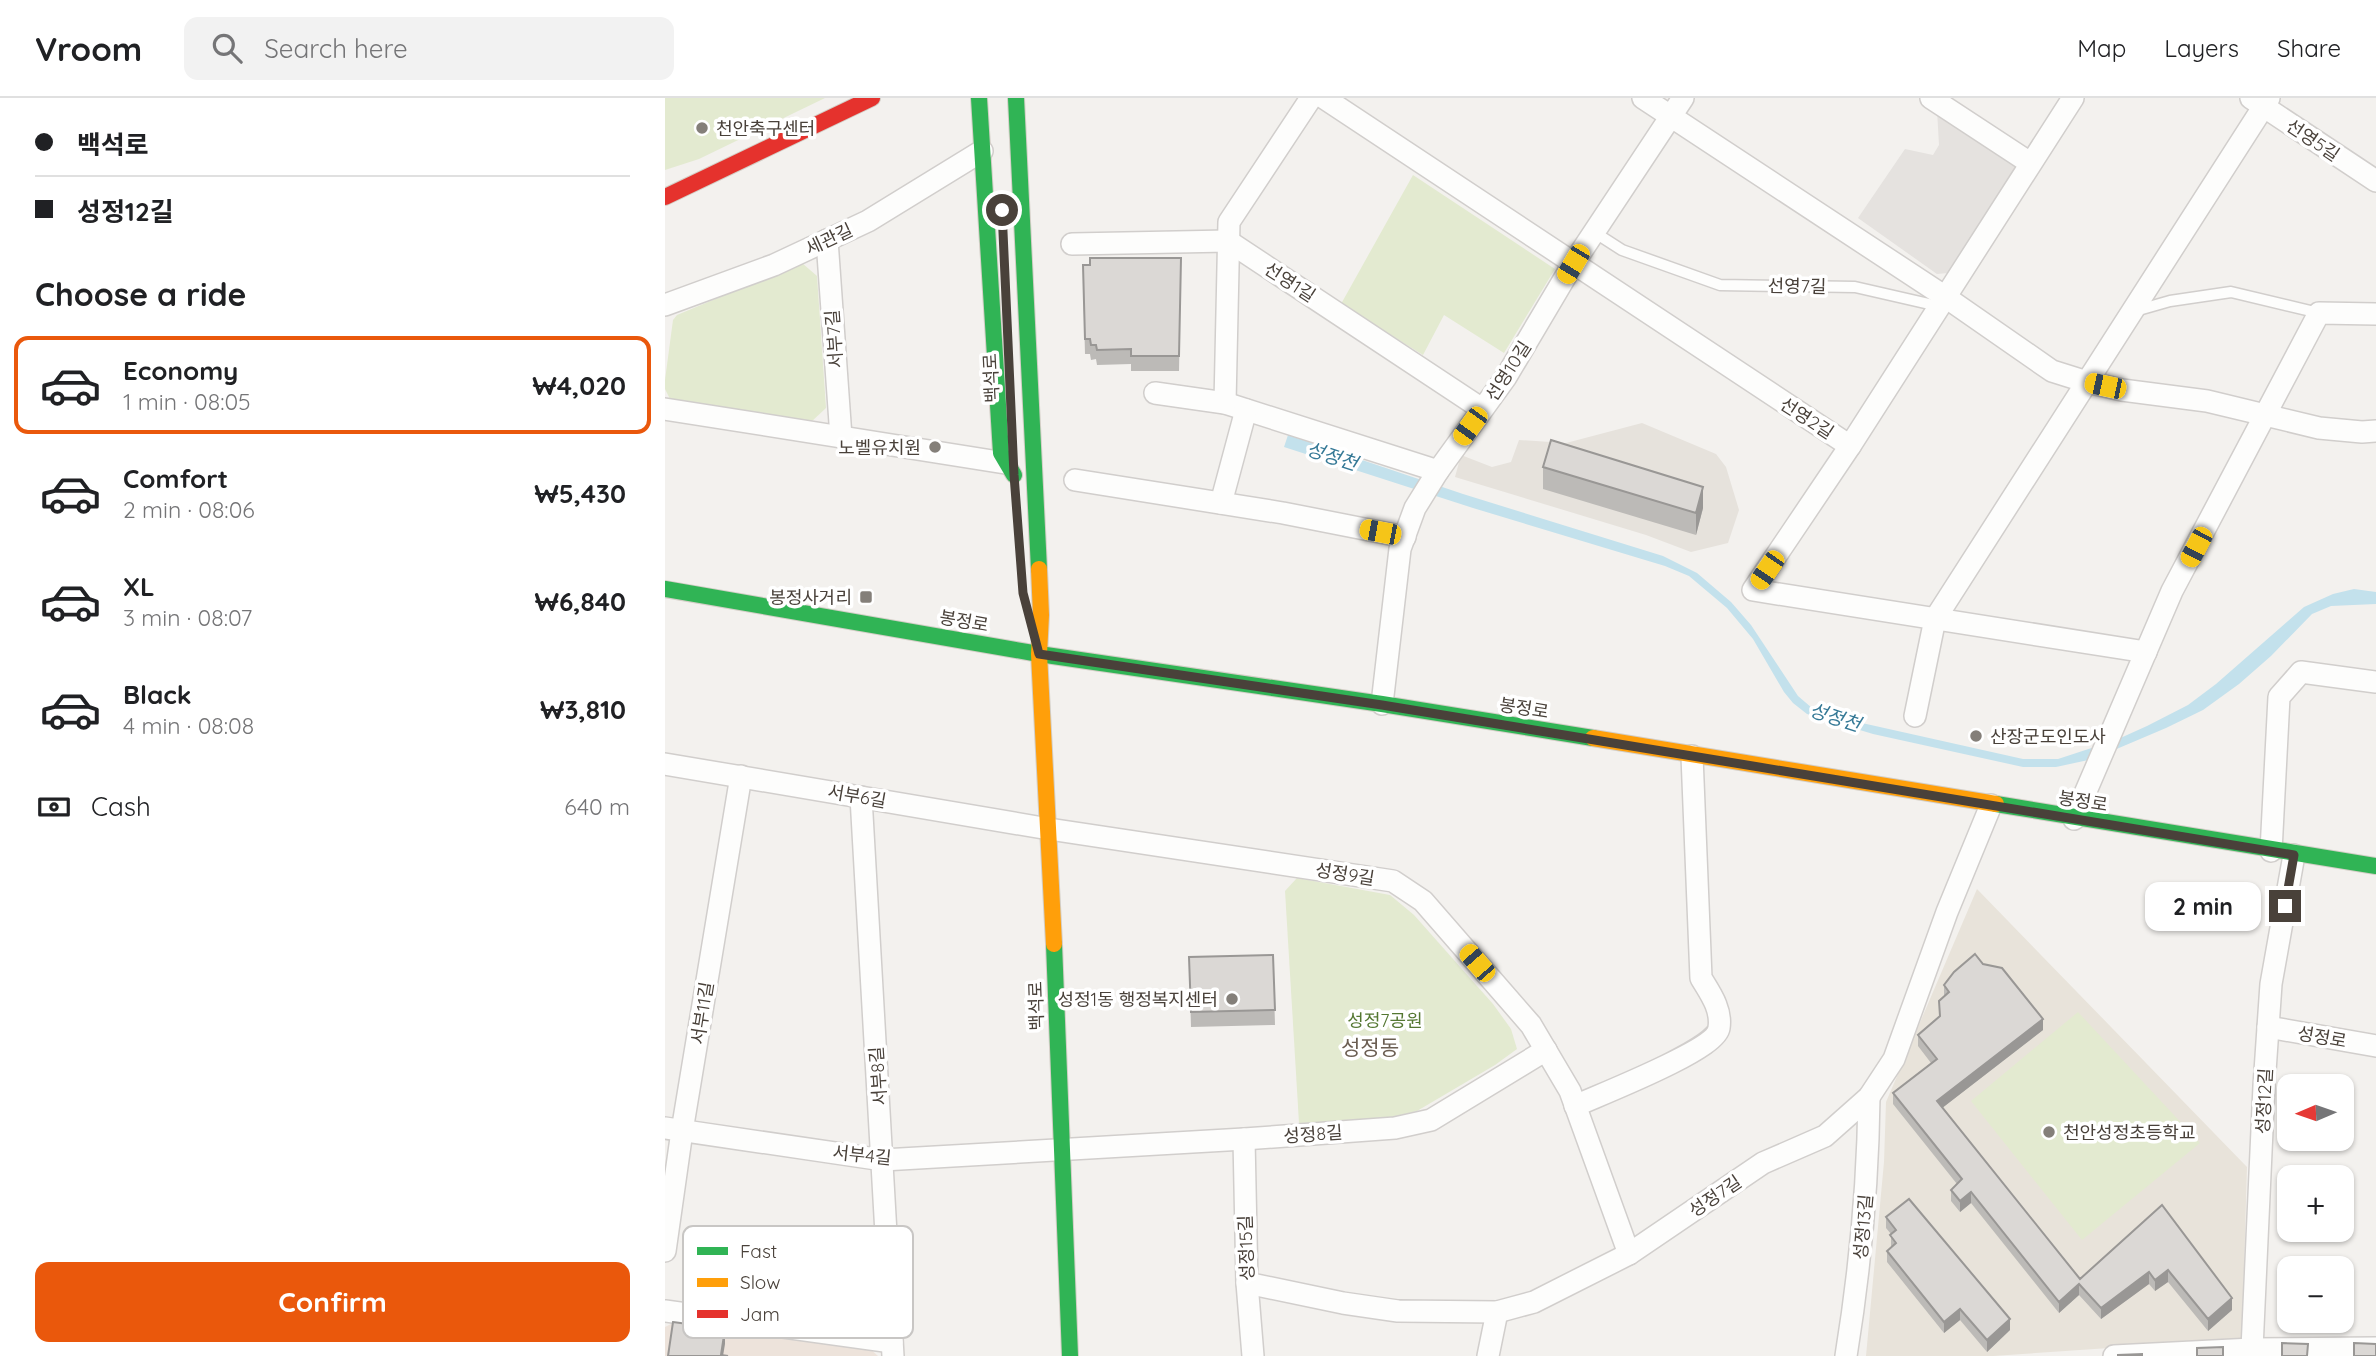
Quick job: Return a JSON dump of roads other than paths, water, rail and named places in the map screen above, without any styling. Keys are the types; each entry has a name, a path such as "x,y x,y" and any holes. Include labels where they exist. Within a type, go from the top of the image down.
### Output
{"main road":[{"path":"665,197 872,98"},
{"path":"979,98 1001,453 1011,475"},
{"name":"백석로","path":"1016,98 1041,615 1039,654 1049,829 1070,1356"},
{"name":"백석로","path":"1003,224 1011,475"},
{"path":"1034,477 1044,456 1048,431 1047,405"},
{"name":"봉정로","path":"665,589 1039,654 1382,705 2294,855 2376,866"},
{"name":"백석로","path":"1025,603 1039,654"}],"street":[{"path":"1225,403 1229,222 1311,98"},
{"name":"선영2길","path":"1324,98 1850,446 1753,590 2146,652"},
{"path":"1643,98 1677,107 1941,301 2052,371 2122,390 2207,401 2319,428 2376,431"},
{"path":"1931,98 2030,163"},
{"path":"1850,446 2073,98"},
{"path":"1915,716 1935,619 2132,312 2261,101"},
{"name":"선영5길","path":"2261,101 2376,181"},
{"name":"선영10길","path":"1382,705 1400,549 1415,508 1438,471 1506,377 1573,264 1677,107"},
{"name":"세관길","path":"666,311 868,221 982,151"},
{"name":"서부7길","path":"827,240 841,437"},
{"path":"1072,244 1229,241"},
{"name":"선영1길","path":"1229,241 1482,409"},
{"path":"2074,819 2172,592 2319,313 2376,314"},
{"path":"1155,393 1225,403 1438,471"},
{"path":"665,409 841,437 1011,475"},
{"path":"1221,503 1246,410"},
{"path":"1075,480 1221,503 1405,537"},
{"path":"2271,851 2279,697 2301,672 2376,682"},
{"path":"1575,1106 1689,1055 1714,1039 1720,1029 1718,1009 1701,978 1692,756"},
{"name":"서부6길","path":"665,764 1049,829"},
{"name":"서부11길","path":"665,1251 674,1129 741,776"},
{"name":"서부8길","path":"861,797 886,1226"},
{"name":"성정7길","path":"1247,1283 1343,1303 1398,1311 1497,1312 1534,1302 1629,1254 1763,1163 1825,1136 1869,1097 1894,1059 1928,962 1991,805"},
{"name":"성정9길","path":"1049,829 1393,881 1423,901 1531,1025 1570,1091 1629,1254"},
{"name":"성정12길","path":"2252,1349 2271,984 2294,855"},
{"name":"성정로","path":"2268,1027 2376,1046"},
{"name":"성정8길","path":"1061,1149 1395,1128 1431,1120 1546,1050"},
{"name":"성정13길","path":"1846,1356 1857,1288 1868,1164 1869,1097"},
{"name":"서부4길","path":"674,1129 883,1160 1061,1149"},
{"name":"성정15길","path":"1244,1139 1247,1283 1253,1356"},
{"path":"665,1311 683,1314"},
{"path":"1488,1356 1497,1312"},
{"path":"827,1338 893,1349"},
{"path":"2114,1356 2252,1349 2376,1348"}],"lane":[{"name":"선영7길","path":"1594,232 1622,250 1720,285 1855,287 1941,301"},
{"path":"2132,312 2170,301 2231,292 2319,313"}],"water":[{"name":"성정천","path":"1288,435 1463,494 1663,556 1697,573 1731,602 1751,625 1798,696 1812,708 1853,721 2023,759 2058,759 2116,740 2188,705 2304,607 2333,594 2354,589 2376,592 2376,604 2331,606 2312,614 2239,684 2203,710 2166,728 2093,759 2056,767 2023,767 1873,734 1807,714 1784,692 1753,639 1727,608 1689,576 1665,566 1284,447"}],"place":[{"name":"천안축구센터","path":"702,128"},
{"name":"노벨유치원","path":"935,447"},
{"name":"봉정사거리","path":"866,597"},
{"name":"산장군도인도사","path":"1976,736"},
{"name":"성정1동 행정복지센터","path":"1232,999"},
{"name":"천안성정초등학교","path":"2049,1132"}],"district":[{"name":"성정동","path":"1370,1047"}],"park label":[{"name":"성정7공원","path":"1385,1020"}]}
